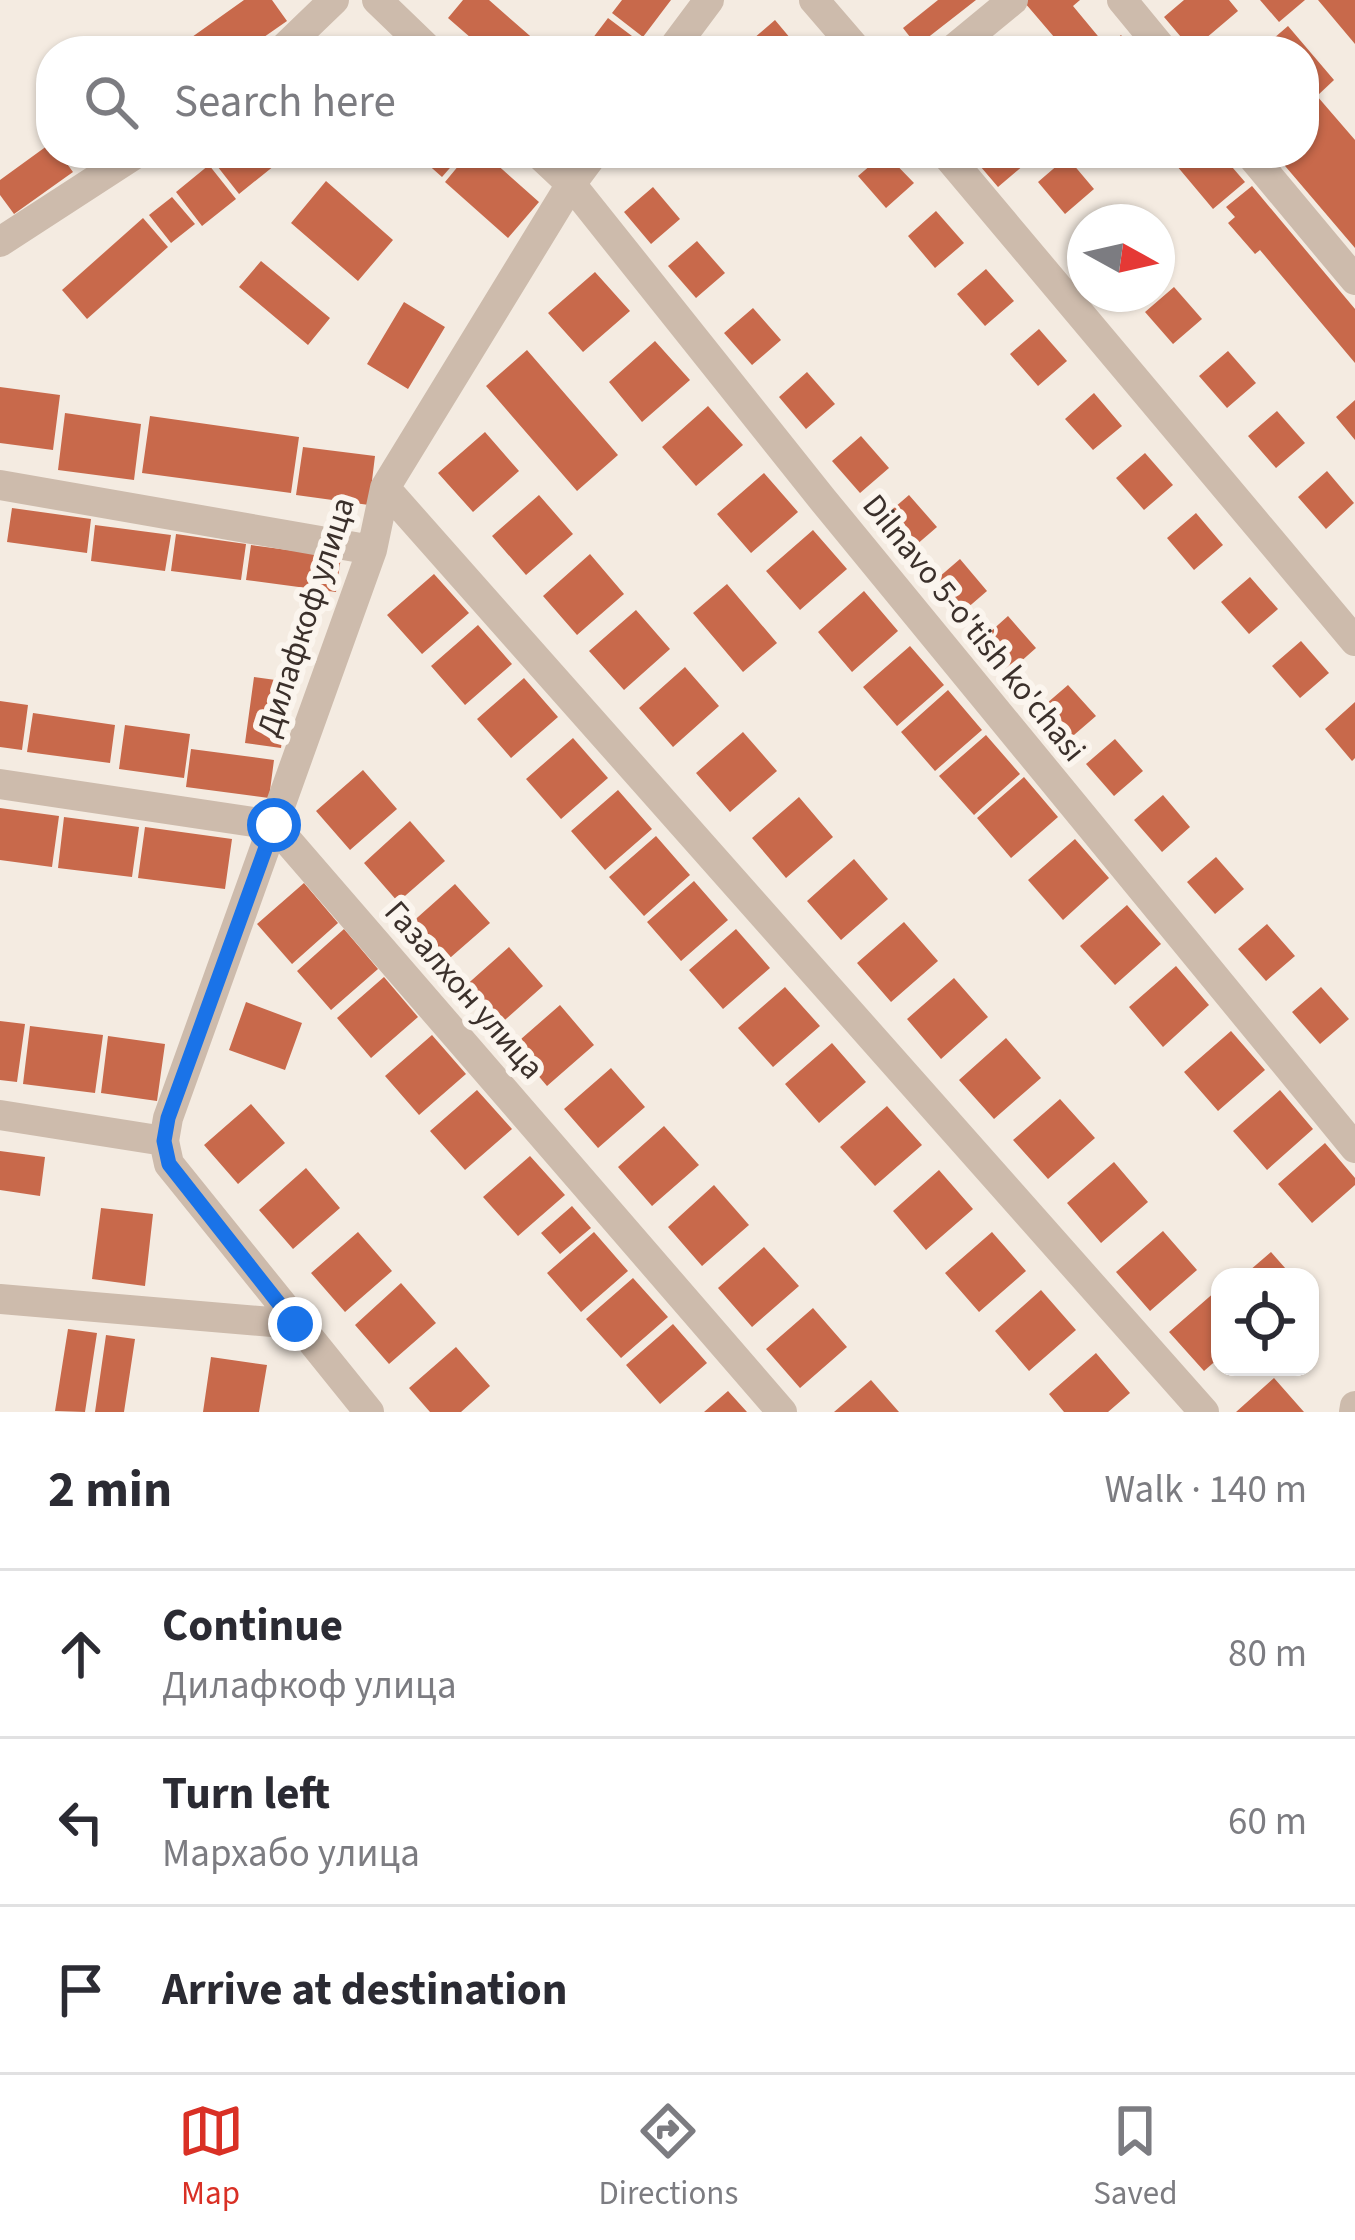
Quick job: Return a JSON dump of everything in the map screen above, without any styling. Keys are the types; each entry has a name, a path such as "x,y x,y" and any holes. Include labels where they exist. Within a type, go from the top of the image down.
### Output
{"street":[{"path":"297,36 334,0"},
{"path":"377,0 414,36"},
{"path":"682,36 710,0"},
{"path":"814,0 846,36"},
{"path":"969,36 1013,0"},
{"path":"1122,0 1152,36"},
{"path":"0,242 114,168"},
{"name":"Dilnavo 5-o'tish ko'chasi","path":"554,168 1355,1148"},
{"name":"Дилафкоф улица","path":"164,1141 168,1118 372,550 386,488 583,168"},
{"path":"958,168 1355,640"},
{"path":"1262,168 1355,280"},
{"path":"0,485 372,550"},
{"path":"386,488 1204,1412"},
{"path":"0,784 274,825"},
{"name":"Газалхон улица","path":"274,825 782,1412"},
{"path":"0,1114 164,1141 169,1164 368,1412"},
{"path":"0,1299 295,1324"}],"building":[{"path":"244,0 272,0 287,21 266,36 193,36"},
{"path":"463,0 489,0 530,36 469,36 448,18"},
{"path":"622,0 671,0 644,36 612,13"},
{"path":"938,0 976,0 930,36 909,36 903,28"},
{"path":"1080,0 1073,6 1098,36 1053,36 1025,3"},
{"path":"1184,0 1229,0 1238,11 1209,36 1180,36 1164,17"},
{"path":"1260,0 1305,0 1279,22"},
{"path":"1318,0 1355,0 1355,44"},
{"path":"608,18 632,36 594,36"},
{"path":"775,20 788,36 756,36"},
{"path":"1288,26 1297,36 1276,36"},
{"path":"1319,62 1334,80 1319,94"},
{"path":"1319,98 1355,140 1355,248 1287,168 1319,168"},
{"path":"36,154 36,168 70,168 73,172 14,214 0,195 0,180"},
{"path":"211,168 236,199 202,226 176,192"},
{"path":"219,168 271,168 239,194"},
{"path":"457,168 501,168 539,202 508,238 445,182"},
{"path":"867,168 900,168 914,183 886,208 858,176"},
{"path":"982,168 1020,168 998,187"},
{"path":"1054,168 1076,168 1094,189 1077,204 1067,204 1065,214 1038,182"},
{"path":"1179,168 1233,168 1245,182 1213,209"},
{"path":"326,181 393,240 358,281 291,223"},
{"path":"1252,186 1355,309 1355,363 1260,250 1255,254 1228,223 1235,217 1226,207"},
{"path":"653,187 680,219 651,244 624,212"},
{"path":"172,197 195,224 171,243 149,215"},
{"path":"936,211 964,243 935,268 908,236"},
{"path":"143,218 168,247 87,319 62,290"},
{"path":"697,241 725,273 696,298 668,266"},
{"path":"261,261 330,318 308,345 239,287"},
{"path":"986,269 1014,301 985,326 957,294"},
{"path":"595,272 630,311 583,352 548,313"},
{"path":"1175,288 1202,319 1173,344 1145,312 1175,312"},
{"path":"404,302 445,327 408,389 367,364"},
{"path":"753,308 781,340 752,365 724,333"},
{"path":"1039,329 1067,361 1038,386 1010,354"},
{"path":"655,341 690,380 642,422 609,382"},
{"path":"527,350 618,455 577,491 486,386"},
{"path":"1228,351 1256,383 1227,408 1199,376"},
{"path":"807,372 835,404 806,429 779,397"},
{"path":"0,387 60,395 53,450 0,443"},
{"path":"1094,393 1122,426 1093,450 1065,419"},
{"path":"1355,400 1355,440 1336,417"},
{"path":"708,406 743,445 696,486 662,447"},
{"path":"1277,411 1305,443 1276,468 1248,436"},
{"path":"65,413 141,424 134,480 58,470"},
{"path":"150,416 299,437 291,493 142,473"},
{"path":"485,432 519,471 473,512 438,473"},
{"path":"861,436 889,468 860,493 832,461"},
{"path":"303,447 375,456 369,505 296,495"},
{"path":"1145,453 1173,485 1144,510 1116,478"},
{"path":"1327,471 1354,503 1326,529 1298,497"},
{"path":"764,473 798,512 751,553 717,514"},
{"path":"539,495 573,534 526,575 492,536"},
{"path":"909,495 937,527 908,552 880,520"},
{"path":"12,508 91,519 87,553 7,542"},
{"path":"1196,513 1223,545 1194,570 1167,538"},
{"path":"95,525 171,535 165,571 91,561"},
{"path":"813,530 847,569 800,610 766,571"},
{"path":"176,534 246,544 241,580 171,571"},
{"path":"251,545 341,557 336,592 246,580"},
{"path":"590,554 624,594 577,635 543,596"},
{"path":"960,559 987,591 958,616 931,584"},
{"path":"434,574 469,613 422,654 387,615"},
{"path":"1250,577 1278,609 1249,634 1221,602"},
{"path":"727,584 777,643 743,672 693,613"},
{"path":"864,591 898,631 852,672 818,632"},
{"path":"636,610 670,649 624,690 589,651"},
{"path":"1008,616 1036,648 1008,673 980,641"},
{"path":"478,625 512,664 465,705 431,666"},
{"path":"1301,641 1329,673 1300,698 1272,666"},
{"path":"910,646 944,685 897,726 863,687"},
{"path":"685,667 719,706 673,747 639,708"},
{"path":"254,677 290,682 281,748 245,743"},
{"path":"524,678 558,717 511,758 477,719"},
{"path":"1068,685 1096,716 1067,741 1039,710"},
{"path":"948,690 982,730 935,771 901,732"},
{"path":"0,701 28,705 22,750 0,747"},
{"path":"1355,702 1355,758 1352,761 1325,729"},
{"path":"33,713 115,725 110,763 27,752"},
{"path":"125,725 190,734 184,778 119,769"},
{"path":"743,732 777,771 730,812 696,773"},
{"path":"986,735 1020,774 974,815 939,776"},
{"path":"573,738 608,778 561,819 526,779"},
{"path":"1115,739 1143,771 1114,796 1086,764"},
{"path":"191,749 274,760 269,798 186,787"},
{"path":"363,770 397,809 350,850 316,811"},
{"path":"1024,777 1058,817 1011,858 977,818"},
{"path":"618,790 652,829 605,870 571,831"},
{"path":"1163,795 1190,827 1162,852 1134,820"},
{"path":"799,797 833,837 786,878 752,838"},
{"path":"0,808 59,816 52,867 0,860"},
{"path":"64,817 139,827 132,877 58,868"},
{"path":"410,821 445,861 398,902 364,863"},
{"path":"145,827 232,839 225,889 138,878"},
{"path":"656,836 690,875 644,916 609,877"},
{"path":"1075,839 1109,878 1063,920 1028,880"},
{"path":"1216,857 1244,889 1215,914 1187,882"},
{"path":"854,859 888,899 841,940 807,901"},
{"path":"694,881 728,920 681,961 647,922"},
{"path":"304,883 338,923 292,964 257,924"},
{"path":"455,884 490,923 443,964 409,925"},
{"path":"1127,905 1161,944 1115,985 1080,946"},
{"path":"904,922 938,961 891,1002 857,963"},
{"path":"1267,924 1295,956 1266,981 1238,949"},
{"path":"344,929 378,969 331,1010 297,971"},
{"path":"736,929 770,968 723,1009 689,970"},
{"path":"509,947 543,986 497,1027 463,988"},
{"path":"1176,966 1209,1005 1163,1047 1129,1007"},
{"path":"384,977 418,1017 371,1058 337,1018"},
{"path":"954,978 988,1017 941,1059 907,1019"},
{"path":"785,987 820,1026 773,1067 738,1028"},
{"path":"1321,987 1349,1019 1320,1044 1292,1012"},
{"path":"246,1002 302,1023 285,1070 229,1050"},
{"path":"560,1005 594,1045 547,1086 513,1046"},
{"path":"0,1021 25,1024 17,1082 0,1080"},
{"path":"30,1026 103,1035 95,1093 23,1084"},
{"path":"1231,1031 1265,1070 1218,1111 1184,1072"},
{"path":"432,1035 466,1074 419,1115 385,1076"},
{"path":"108,1036 165,1044 157,1101 101,1093"},
{"path":"1006,1038 1041,1078 994,1119 959,1080"},
{"path":"832,1043 866,1082 819,1123 785,1084"},
{"path":"611,1068 645,1107 598,1148 564,1109"},
{"path":"477,1090 512,1129 465,1170 430,1131"},
{"path":"1280,1090 1313,1129 1267,1170 1233,1131"},
{"path":"1060,1099 1095,1138 1048,1179 1013,1140"},
{"path":"251,1104 285,1143 238,1184 204,1145"},
{"path":"887,1106 922,1145 875,1186 840,1147"},
{"path":"664,1126 699,1165 652,1206 618,1167"},
{"path":"1325,1143 1355,1178 1355,1185 1312,1223 1278,1184"},
{"path":"0,1151 45,1157 40,1196 0,1190"},
{"path":"530,1156 565,1195 518,1236 483,1197"},
{"path":"1114,1162 1148,1202 1101,1243 1067,1203"},
{"path":"306,1168 340,1208 293,1249 259,1210"},
{"path":"939,1170 973,1209 926,1250 893,1211"},
{"path":"714,1185 749,1225 702,1266 668,1227"},
{"path":"572,1206 591,1228 560,1254 541,1233"},
{"path":"101,1208 153,1214 145,1286 92,1279"},
{"path":"1163,1231 1197,1270 1150,1311 1116,1272"},
{"path":"358,1232 392,1271 345,1312 311,1273"},
{"path":"594,1232 628,1271 581,1312 547,1273"},
{"path":"992,1232 1026,1271 979,1312 945,1273"},
{"path":"764,1247 799,1286 752,1327 718,1288"},
{"path":"1271,1252 1285,1268 1252,1268"},
{"path":"633,1278 668,1317 621,1358 586,1319"},
{"path":"401,1283 436,1323 389,1364 355,1325"},
{"path":"1041,1290 1076,1330 1029,1371 995,1331"},
{"path":"1211,1295 1211,1365 1204,1371 1169,1332"},
{"path":"813,1308 847,1347 800,1388 766,1349"},
{"path":"673,1324 707,1363 660,1404 626,1365"},
{"path":"68,1329 97,1333 85,1412 55,1411"},
{"path":"106,1335 135,1339 124,1412 95,1412"},
{"path":"456,1347 490,1386 461,1412 430,1412 409,1388"},
{"path":"1096,1353 1130,1393 1108,1412 1064,1412 1049,1394"},
{"path":"211,1357 267,1365 259,1412 203,1412"},
{"path":"1274,1378 1304,1412 1236,1412"},
{"path":"871,1380 899,1412 834,1412"},
{"path":"728,1391 747,1412 704,1412"}],"route":[{"path":"274,825 168,1118 164,1141 169,1164 295,1324"}]}
